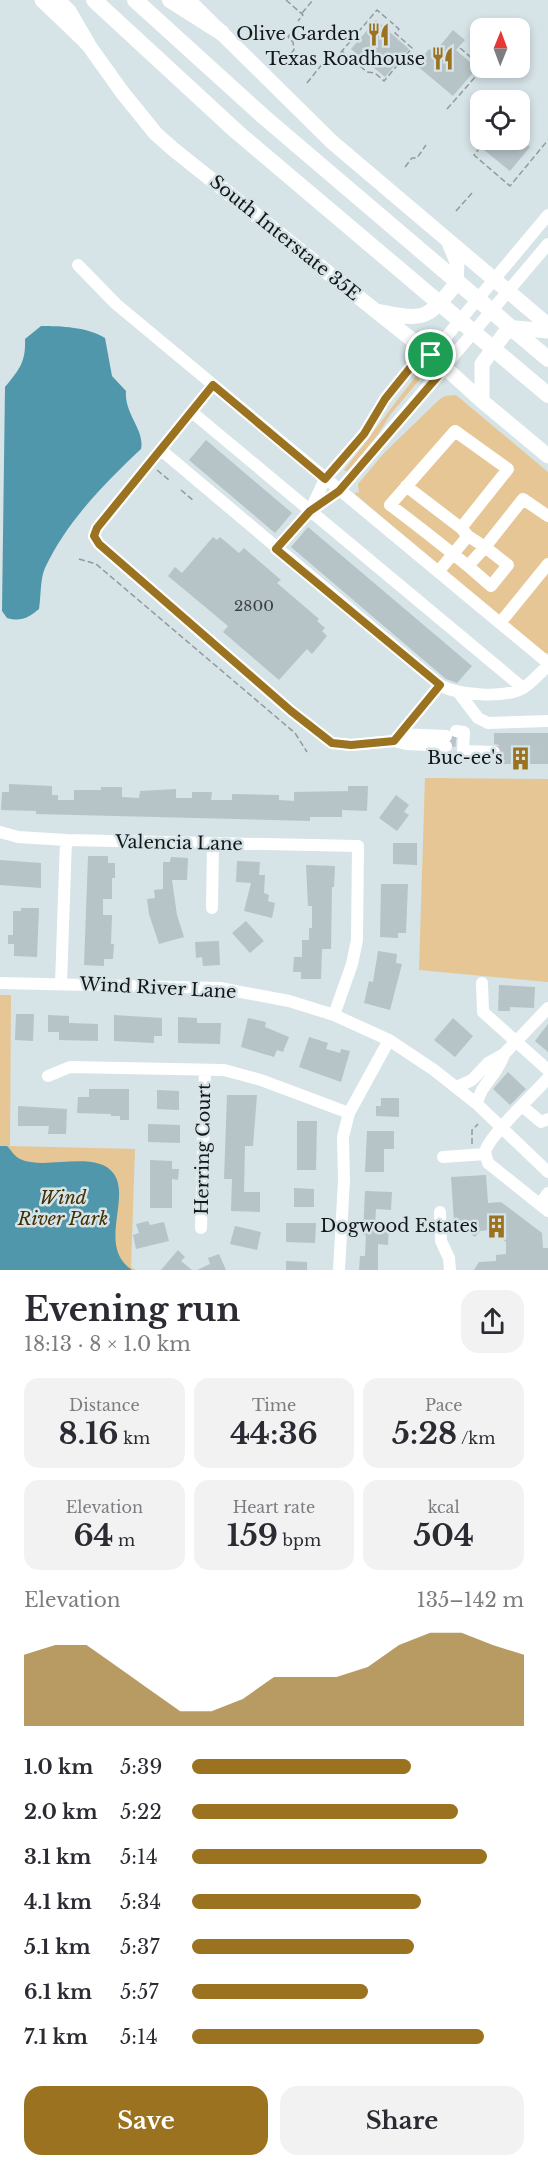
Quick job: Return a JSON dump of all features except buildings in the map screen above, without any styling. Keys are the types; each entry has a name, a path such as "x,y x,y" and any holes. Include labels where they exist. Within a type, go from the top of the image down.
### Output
{"highway":[{"path":"57,0 69,12 87,43"},
{"path":"94,0 237,132 548,395"},
{"path":"135,0 264,117 545,357"},
{"path":"170,0 222,33"}],"main road":[{"name":"South Interstate 35E","path":"42,0 87,43 156,134 431,355 548,456"},
{"path":"188,0 332,142 548,326"},
{"path":"375,310 406,316 420,316 430,312 456,284 457,262 449,243"},
{"path":"482,401 482,364 505,333 516,328 548,331"}],"street":[{"path":"310,511 325,479 364,434 385,399 410,368 431,355 548,215"},
{"path":"276,549 310,511 339,491 548,244"},
{"path":"78,265 103,293 548,664 523,688 507,692 474,694 450,691 276,549 161,450"},
{"path":"213,385 97,528 94,536 99,544 291,711 332,743 351,745 399,735 440,685"},
{"path":"192,413 523,688"},
{"path":"406,486 465,532 484,547 508,565 491,586 468,566 453,554 390,505 406,486 455,431 507,469 465,532 453,554 438,572"},
{"path":"468,566 523,500 548,516"},
{"path":"500,623 548,564"},
{"path":"459,693 478,718 488,723 548,721"},
{"path":"399,735 406,744 454,739 463,751 494,752"},
{"name":"Valencia Lane","path":"0,832 18,837 66,840 358,846 357,940 352,964 334,1015"},
{"path":"61,984 66,840"},
{"path":"212,908 213,844"},
{"name":"Wind River Lane","path":"0,983 220,988 289,1001 334,1015 389,1040 457,1087 548,1172"},
{"path":"483,983 483,1012 548,1070"},
{"path":"457,1087 472,1080 488,1063 504,1054 548,1008"},
{"path":"339,1270 344,1180 343,1137 349,1113 389,1040"},
{"path":"477,1104 478,1095 498,1070 504,1054"},
{"path":"48,1076 70,1066 224,1070 252,1077 349,1113"},
{"name":"Herring Court","path":"201,1228 205,1070"},
{"path":"548,1078 502,1128 486,1149 485,1154 488,1163 544,1208 548,1193"},
{"path":"522,1106 541,1122 548,1119"},
{"path":"443,1157 485,1154"},
{"path":"440,1212 441,1240 449,1258 450,1270"}],"path":[{"path":"286,0 302,14"},
{"path":"298,21 313,0"},
{"path":"334,55 337,57 342,51 377,10 399,29 395,33 412,48 384,81 375,73 367,72 342,51"},
{"path":"285,60 294,50 293,42 288,37 290,34"},
{"path":"460,48 470,56"},
{"path":"307,83 323,63"},
{"path":"447,109 474,78"},
{"path":"478,150 474,155 510,186 548,140"},
{"path":"405,166 412,158 417,158 426,145"},
{"path":"456,211 473,192"},
{"path":"156,469 169,480"},
{"path":"181,490 194,501"},
{"path":"79,559 96,564 295,733 308,752"},
{"path":"473,1148 472,1130 477,1124"}],"green space":[{"path":"416,376 420,379 390,415 379,433 348,472 344,470 362,447"},
{"path":"456,395 548,472 548,653 544,653 541,649 539,651 355,494 357,491 359,493 358,484 385,452 440,399"},
{"path":"425,778 548,779 548,982 419,970"},
{"name":"Wind River Park","path":"0,995 11,995 10,1146 135,1149 131,1267 136,1270 0,1270"}],"water":[{"path":"41,326 82,329 105,338 112,376 126,391 128,407 140,435 141,449 101,489 64,534 43,572 39,609 28,617 16,620 7,618 2,611 5,387 21,365 25,339"},
{"name":"Wind River Park","path":"0,1146 7,1146 18,1158 30,1162 83,1161 106,1167 114,1174 119,1196 115,1236 117,1249 122,1260 132,1270 0,1270"}],"tunnel":[{"path":"446,740 456,741"},
{"path":"494,752 548,753"}],"place":[{"name":"Olive Garden","path":"378,34"},
{"name":"Texas Roadhouse","path":"443,59"},
{"name":"Buc-ee's","path":"521,758"},
{"name":"Dogwood Estates","path":"496,1226"}],"route":[{"path":"431,355 445,368 339,491 310,511 276,549 440,685 394,741 351,745 332,743 291,711 99,544 94,536 97,528 213,385 325,479 364,434 385,399 410,368 431,355"}]}
